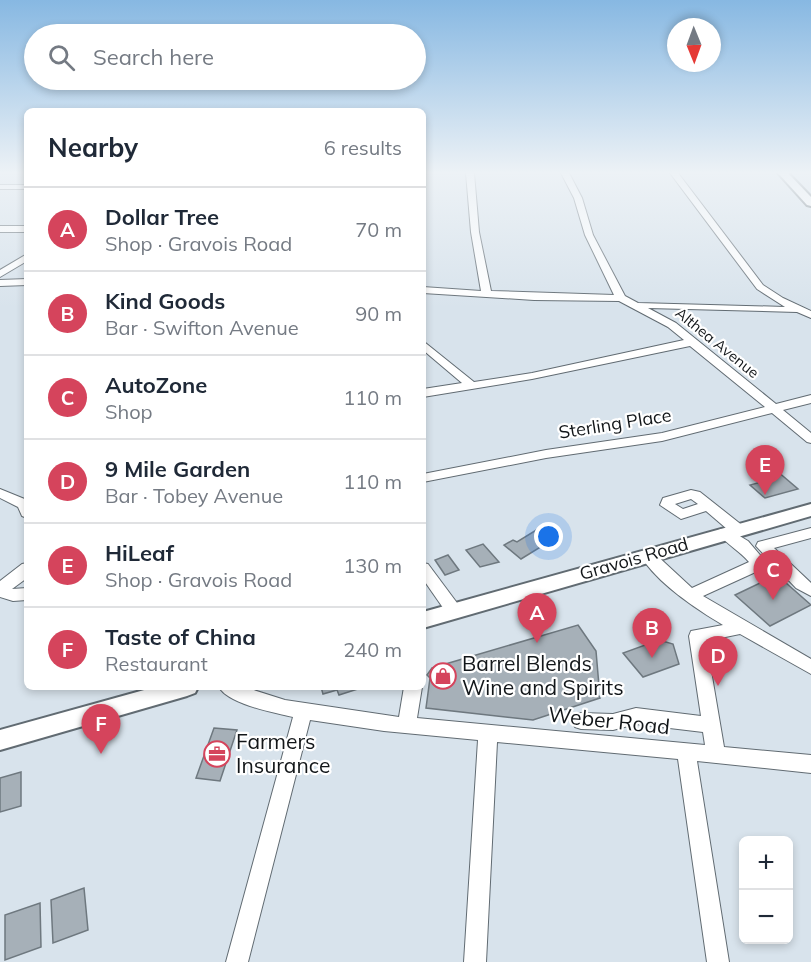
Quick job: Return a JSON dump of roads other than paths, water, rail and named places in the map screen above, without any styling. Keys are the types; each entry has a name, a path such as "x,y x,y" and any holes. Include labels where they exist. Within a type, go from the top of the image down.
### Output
{"main road":[{"name":"Gravois Road","path":"426,619 811,510"},
{"path":"0,740 176,690"}],"street":[{"path":"474,218 487,294"},
{"path":"426,290 621,297 589,235 584,218"},
{"path":"708,218 760,287 779,300 806,313"},
{"path":"0,229 24,229"},
{"path":"0,274 24,259"},
{"path":"0,283 24,282"},
{"name":"Althea Avenue","path":"621,297 672,325 811,439"},
{"path":"637,305 806,313"},
{"path":"426,392 542,374 692,342"},
{"path":"426,347 471,385"},
{"name":"Sterling Place","path":"426,477 546,454 662,437 772,407 811,399"},
{"path":"0,493 24,504"},
{"path":"687,592 703,588 755,566 757,561 708,506"},
{"path":"811,533 763,546 801,584 811,590"},
{"path":"647,555 732,629 774,647 811,667"},
{"path":"0,590 24,572"},
{"path":"426,572 454,611"},
{"path":"0,590 13,595 24,594"},
{"path":"716,754 697,636 732,629"},
{"name":"Weber Road","path":"232,690 239,695 304,710 407,725 811,764"},
{"path":"407,725 413,690"},
{"path":"237,962 304,710"},
{"path":"581,721 613,722 636,716 709,718"},
{"path":"621,720 625,746"},
{"path":"475,962 488,732"},
{"path":"686,752 718,962"}],"place":[{"name":"HiLeaf","path":"765,495"},
{"name":"AutoZone","path":"773,600"},
{"name":"Dollar Tree","path":"537,643"},
{"name":"Kind Goods","path":"652,658"},
{"name":"Barrel Blends Wine and Spirits","path":"443,676"},
{"name":"9 Mile Garden","path":"718,686"},
{"name":"Taste of China","path":"101,754"},
{"name":"Farmers Insurance","path":"217,754"}]}
